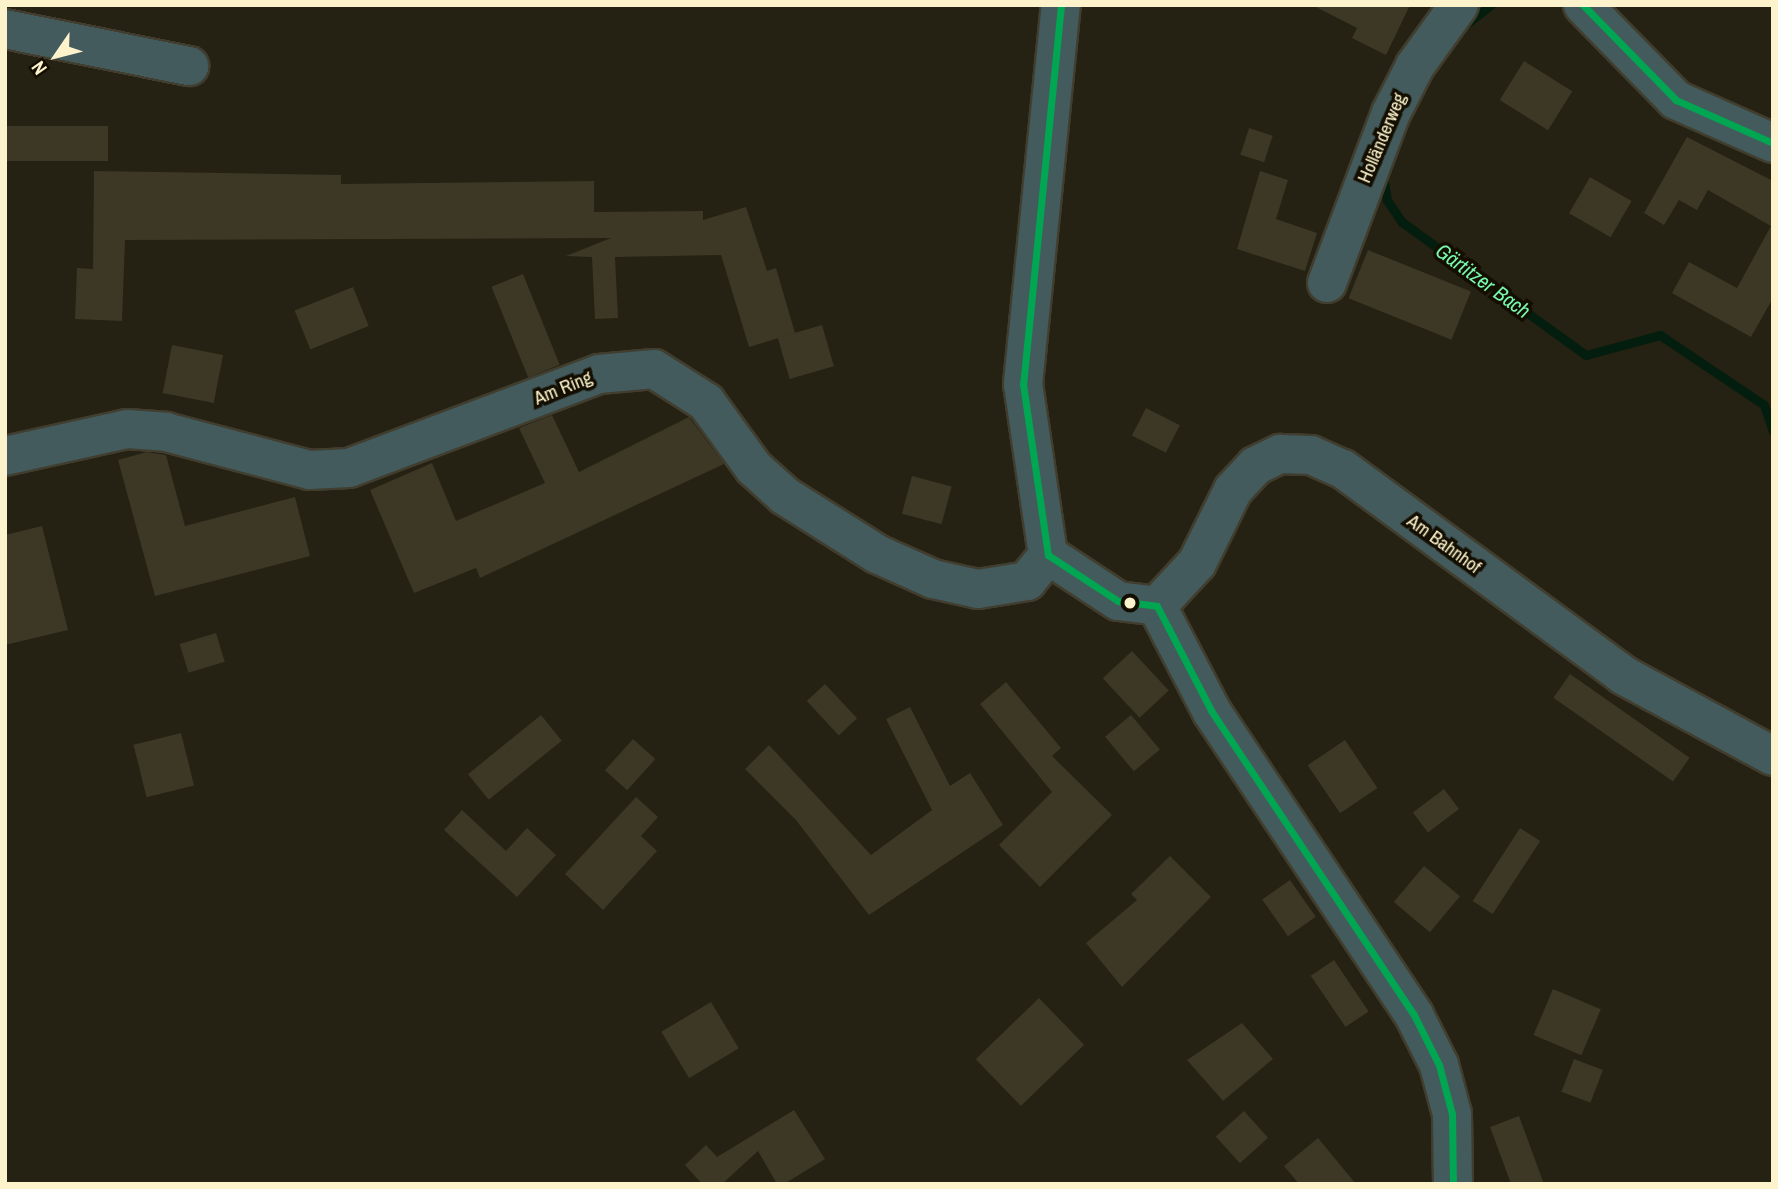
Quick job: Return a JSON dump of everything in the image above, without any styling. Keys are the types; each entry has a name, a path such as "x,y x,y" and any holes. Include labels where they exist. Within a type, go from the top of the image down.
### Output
{"street":[{"path":"1061,5 1037,194 1024,410 1048,555 1118,601 1157,606 1212,712 1414,1015 1439,1065 1452,1114 1454,1184"},
{"name":"Holländerweg","path":"1326,283 1391,113 1415,66 1459,5"},
{"path":"1583,5 1676,100 1773,143"},
{"path":"5,29 189,66"},
{"name":"Am Ring","path":"5,456 127,429 166,432 310,470 349,468 599,374 654,369 706,402 754,468 785,496 902,567 955,584 1003,590 1027,581 1048,555"},
{"name":"Am Bahnhof","path":"1157,606 1197,563 1233,490 1255,466 1280,454 1311,455 1343,470 1623,675 1773,756"}],"building":[{"path":"1312,5 1410,5 1386,55 1352,38 1357,28"},
{"path":"1524,61 1572,91 1548,130 1500,100"},
{"path":"5,126 108,126 108,161 5,161"},
{"path":"1249,128 1273,136 1264,162 1240,155"},
{"path":"1687,137 1773,181 1773,298 1751,337 1672,293 1689,262 1737,288 1771,226 1708,190 1697,210 1679,200 1664,225 1644,213"},
{"path":"94,171 341,175 341,184 594,181 594,212 703,211 703,220 746,207 767,271 776,268 795,333 749,347 721,255 615,257 618,318 595,319 592,257 566,256 611,238 125,240 122,321 75,319 77,268 93,269"},
{"path":"1260,171 1288,180 1276,219 1317,233 1305,271 1237,249"},
{"path":"1590,177 1632,201 1611,237 1569,213"},
{"path":"1368,250 1471,292 1451,340 1349,298"},
{"path":"523,274 560,365 528,378 491,287"},
{"path":"353,287 369,326 310,350 295,311"},
{"path":"822,325 834,366 790,379 778,338"},
{"path":"172,345 223,355 214,403 163,393"},
{"path":"1146,408 1180,425 1166,453 1132,436"},
{"path":"552,415 579,472 689,417 724,464 480,578 476,568 414,593 370,490 432,463 456,521 545,483 519,428"},
{"path":"147,452 166,455 185,526 295,497 310,556 155,596 118,460"},
{"path":"912,476 952,487 942,524 902,514"},
{"path":"42,526 68,630 5,645 5,535"},
{"path":"216,633 225,662 188,673 180,644"},
{"path":"1132,651 1169,690 1140,718 1103,678"},
{"path":"1570,674 1690,758 1673,781 1553,698"},
{"path":"1006,682 1061,748 1052,756 1112,815 1040,887 999,845 1052,792 980,704"},
{"path":"825,684 857,718 839,735 807,701"},
{"path":"910,707 950,786 970,773 1003,825 869,915 796,820 745,769 769,745 871,855 932,810 886,719"},
{"path":"541,715 562,741 489,800 468,774"},
{"path":"1131,715 1160,749 1134,771 1105,737"},
{"path":"181,733 194,785 147,797 133,745"},
{"path":"633,739 655,759 627,790 605,770"},
{"path":"1345,740 1377,788 1340,813 1308,765"},
{"path":"1444,789 1459,809 1428,832 1413,812"},
{"path":"636,797 658,817 641,836 657,851 603,910 565,874"},
{"path":"462,810 506,851 527,828 556,855 517,897 444,830"},
{"path":"1520,828 1540,841 1493,914 1473,901"},
{"path":"1170,856 1211,897 1122,987 1086,943 1137,900 1131,894"},
{"path":"1424,866 1460,896 1430,932 1394,902"},
{"path":"1290,880 1316,917 1288,936 1262,900"},
{"path":"1334,960 1369,1011 1345,1027 1311,976"},
{"path":"1553,989 1601,1009 1581,1055 1533,1035"},
{"path":"1039,998 1084,1045 1021,1106 976,1059"},
{"path":"711,1002 739,1048 689,1078 661,1032"},
{"path":"1242,1023 1273,1059 1223,1101 1187,1060"},
{"path":"1574,1059 1603,1070 1590,1103 1561,1092"},
{"path":"794,1110 825,1159 784,1184 777,1184 758,1151 722,1184 702,1184 685,1165 706,1145 717,1157"},
{"path":"1244,1111 1268,1138 1240,1163 1216,1136"},
{"path":"1519,1116 1544,1184 1511,1184 1490,1127"},
{"path":"1318,1138 1356,1184 1299,1184 1284,1166"}],"waterway":[{"name":"Gärtitzer Bach","path":"1465,25 1491,5"},
{"name":"Gärtitzer Bach","path":"1383,175 1387,200 1402,222 1586,355 1660,335 1764,405 1773,431"}],"transit line":[{"path":"1061,5 1023,384 1048,555 1118,601 1157,606 1212,712 1414,1015 1439,1065 1452,1114 1453,1184"},
{"path":"1583,5 1676,100 1773,143"}]}
